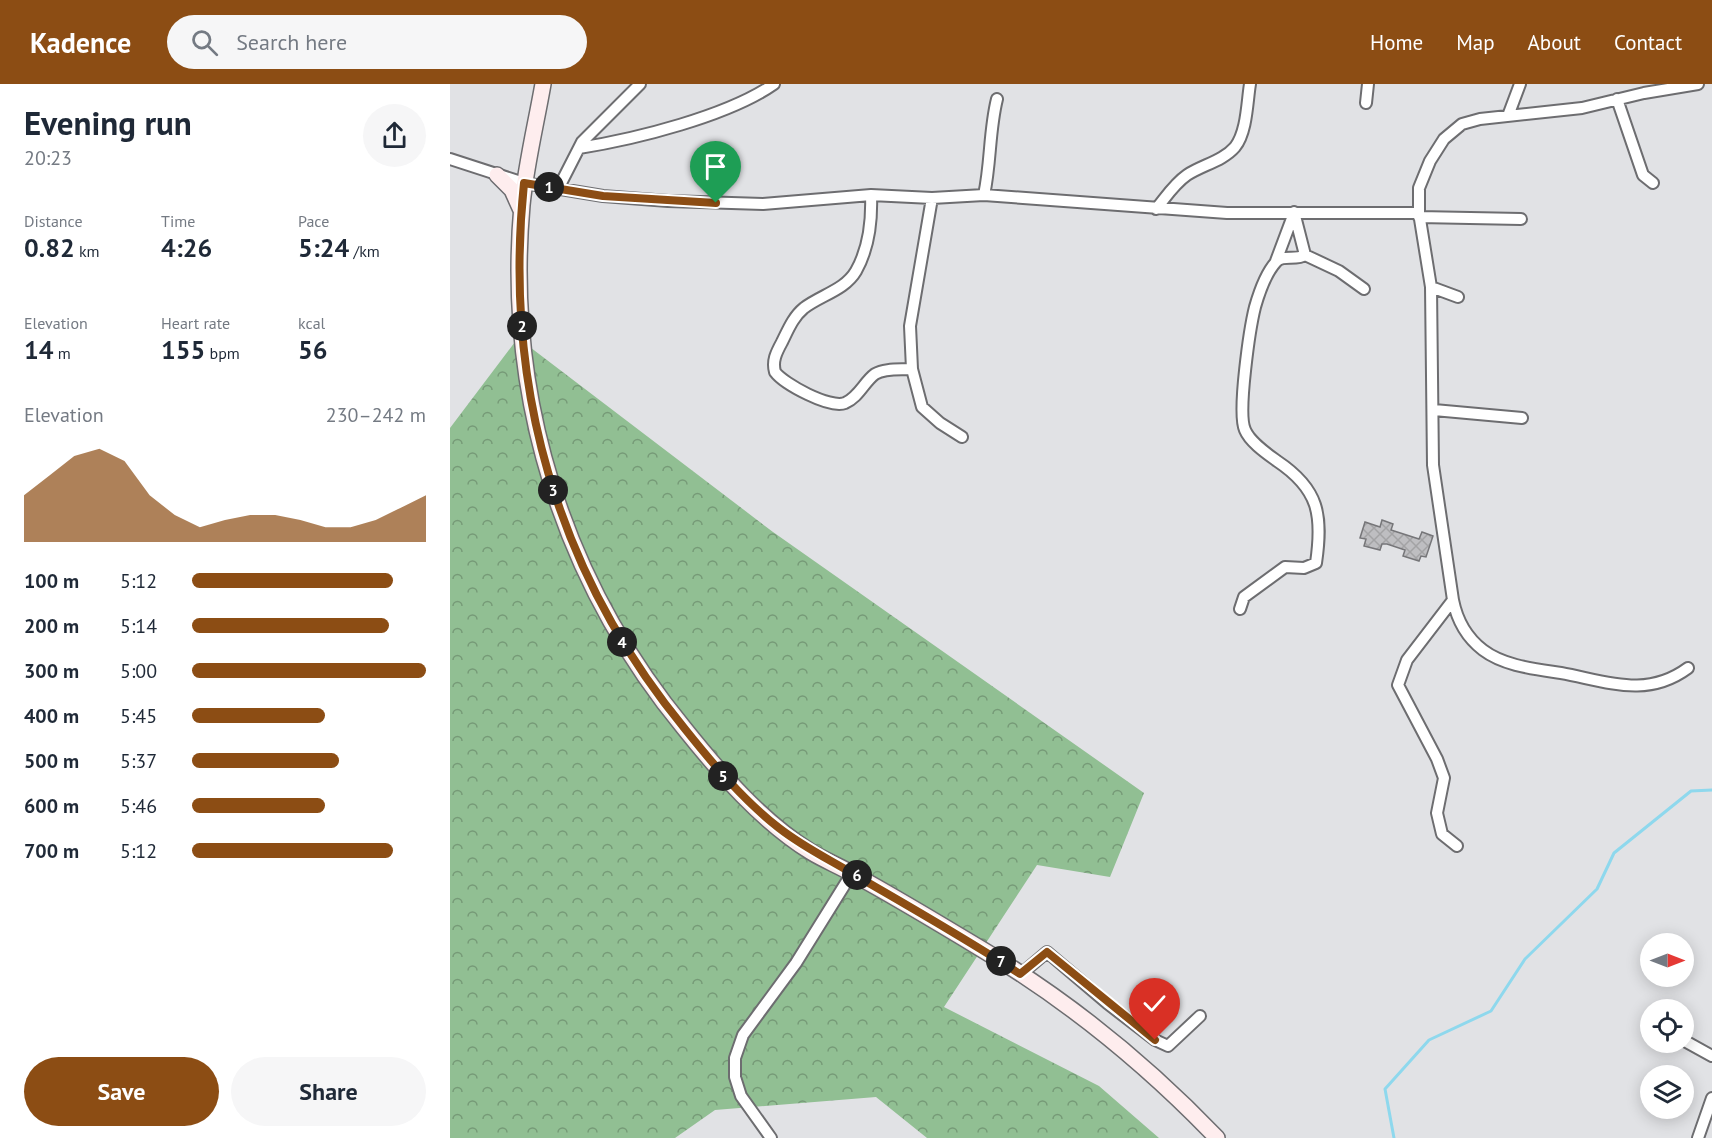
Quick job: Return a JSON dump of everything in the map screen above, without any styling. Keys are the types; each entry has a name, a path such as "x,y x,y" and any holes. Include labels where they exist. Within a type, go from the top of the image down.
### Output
{"main road":[{"path":"543,84 521,210 520,293 523,340 536,427 545,466 569,540 607,619 659,698 719,772 776,826 810,852 852,873 1020,974 1115,1041 1170,1089 1217,1138"},
{"path":"497,175 512,190 521,210"}],"street":[{"path":"558,189 579,148 602,120 640,84"},
{"path":"579,148 637,137 712,114 774,84"},
{"path":"1156,209 1174,185 1236,146 1241,133 1250,84"},
{"path":"1366,103 1368,84"},
{"path":"1508,116 1520,84"},
{"path":"1688,668 1678,676 1633,686 1615,686 1530,668 1484,651 1466,634 1456,615 1453,600 1433,465 1431,286 1419,215 1419,188 1444,139 1462,124 1480,119 1582,108 1698,84"},
{"path":"984,195 990,171 992,119 997,99"},
{"path":"1617,99 1643,175 1653,183"},
{"path":"450,159 524,183 603,196 657,201 763,204 872,195 932,198 984,195 1156,209 1521,219"},
{"path":"872,195 872,220 856,271 846,284 822,296 794,319 776,354 775,372 790,385 825,402 837,404 845,403 856,396 876,374 912,369"},
{"path":"932,198 910,326 912,369 922,407 940,423 962,437"},
{"path":"1294,212 1305,255"},
{"path":"1240,609 1249,593 1265,585 1285,567 1304,568 1316,563 1320,539 1319,521 1310,491 1300,478 1266,454 1252,440 1242,422 1255,309 1294,212"},
{"path":"1276,261 1284,258 1296,259 1305,255 1339,271 1364,288"},
{"path":"1431,286 1458,297"},
{"path":"1434,410 1522,418"},
{"path":"1453,600 1407,660 1398,685 1437,759 1444,778 1437,813 1442,834 1457,846"},
{"path":"771,1138 741,1096 735,1077 735,1058 743,1035 796,963 852,873"},
{"path":"1020,974 1047,952 1107,1003 1155,1040 1168,1046 1200,1016"},
{"path":"1694,1046 1712,1056"},
{"path":"1698,1138 1712,1098"}],"green space":[{"path":"518,338 773,532 1144,793 1110,877 1037,865 944,1007 1099,1086 1159,1138 927,1138 876,1097 715,1110 675,1138 450,1138 450,428"}],"building":[{"path":"1382,520 1393,524 1391,530 1419,539 1422,532 1433,536 1426,557 1421,556 1419,561 1403,556 1405,550 1387,544 1382,544 1380,550 1364,546 1366,539 1360,538 1365,522 1380,527"}],"waterway":[{"path":"1394,1138 1385,1089 1429,1040 1491,1011 1525,959 1597,889 1614,853 1691,791 1712,790"}],"route":[{"path":"716,203 603,196 524,183 521,210 520,293 523,340 536,427 545,466 569,540 607,619 659,698 719,772 776,826 810,852 852,873 986,951 1020,974 1047,952 1155,1040"}]}
